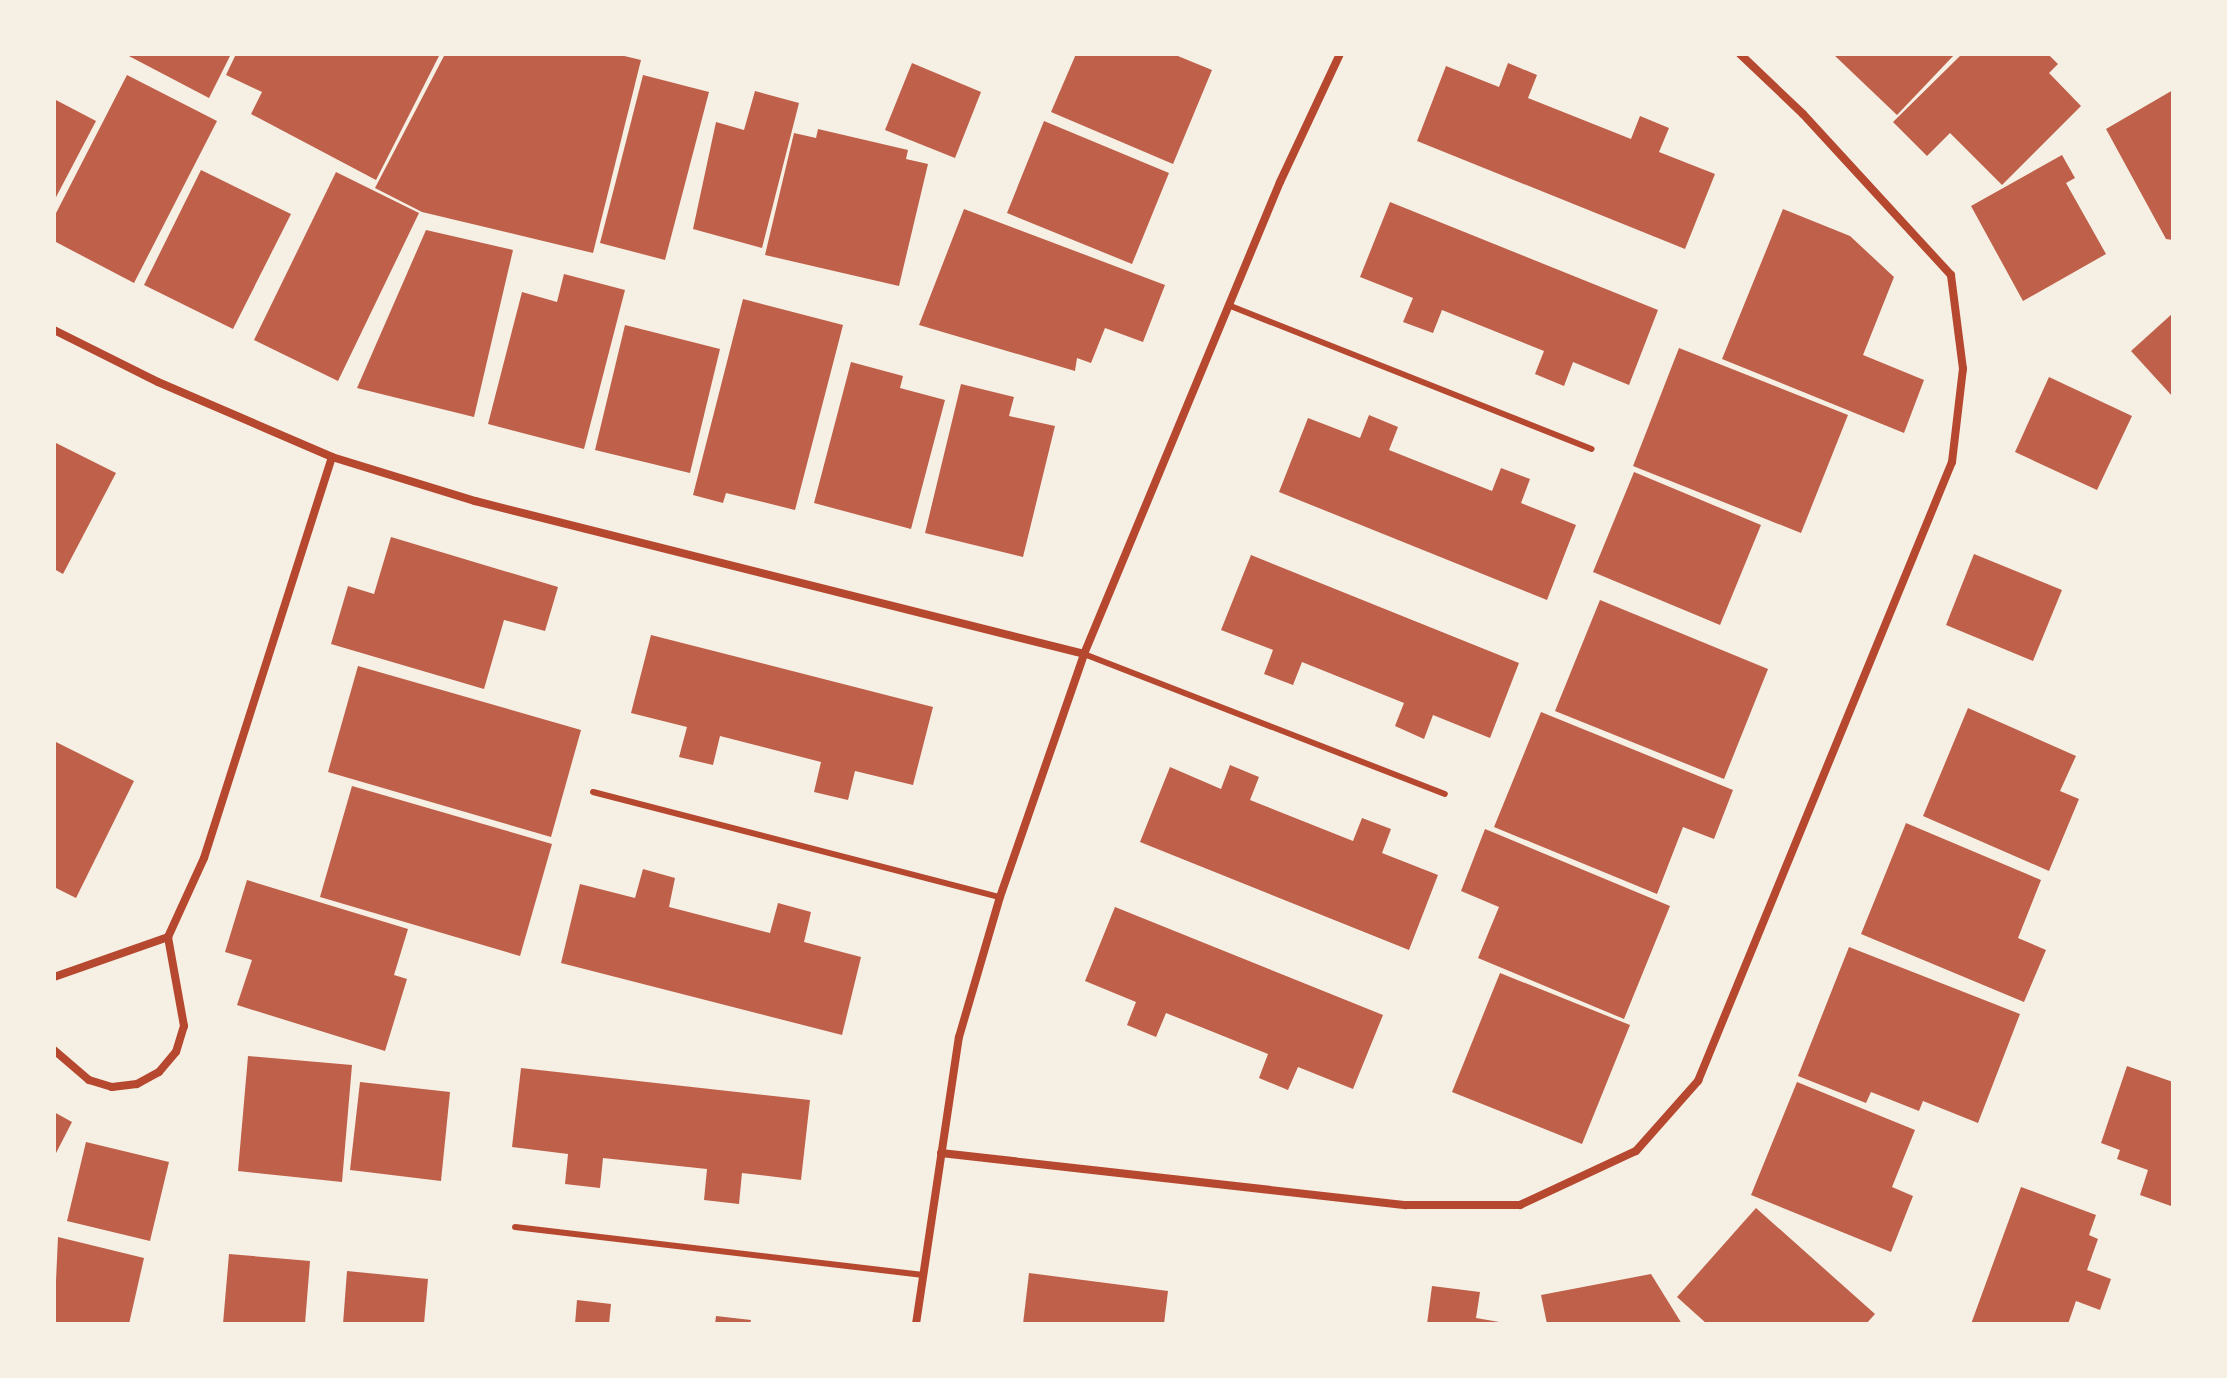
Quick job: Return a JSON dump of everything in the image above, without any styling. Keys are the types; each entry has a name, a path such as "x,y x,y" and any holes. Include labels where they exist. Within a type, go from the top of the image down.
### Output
{"street":[{"path":"916,1324 959,1037 1000,897 1084,654 1228,305 1340,54"},
{"path":"941,1153 1406,1205 1520,1205 1636,1151 1698,1081 1952,462 1963,369 1951,275 1803,114 1740,54"},
{"path":"54,330 158,382 332,457 475,501 1084,654"},
{"path":"54,1050 89,1080 112,1087 137,1084 159,1072 176,1052 184,1026 168,937 204,858 332,457"},
{"path":"54,977 168,937"}],"lane":[{"path":"1228,305 1591,449"},
{"path":"1084,654 1445,794"},
{"path":"593,792 1000,897"},
{"path":"515,1227 921,1275"}],"building":[{"path":"125,54 231,54 209,98"},
{"path":"236,54 440,54 376,180 251,114 262,92 226,75"},
{"path":"445,54 616,54 641,60 593,253 422,212 375,188"},
{"path":"1076,54 1173,54 1212,70 1173,164 1051,112"},
{"path":"1833,54 1955,54 1897,115"},
{"path":"1962,54 2048,54 2058,64 2049,73 2081,106 2002,185 1950,133 1927,156 1893,122"},
{"path":"912,63 981,92 955,158 885,130"},
{"path":"1508,63 1537,75 1528,98 1631,139 1640,116 1669,128 1659,152 1715,174 1685,249 1417,141 1446,66 1499,87"},
{"path":"127,75 217,121 134,283 54,241 54,217"},
{"path":"643,75 709,92 665,260 600,243"},
{"path":"2173,90 2173,240 2166,239 2106,129"},
{"path":"755,91 799,103 762,248 693,229 716,122 744,130"},
{"path":"54,99 96,121 54,201"},
{"path":"1044,121 1169,173 1132,264 1007,213"},
{"path":"818,129 908,150 906,159 928,164 899,286 765,255 794,133 816,138"},
{"path":"2062,155 2075,178 2066,183 2106,254 2023,301 1971,206"},
{"path":"201,170 291,214 233,329 144,285"},
{"path":"336,172 419,213 338,381 254,340"},
{"path":"1390,202 1658,310 1629,385 1573,362 1564,386 1535,374 1544,351 1442,310 1433,333 1403,322 1413,298 1360,277"},
{"path":"964,209 1165,285 1143,342 1105,328 1091,363 1077,358 1075,371 919,325"},
{"path":"1783,209 1850,236 1894,277 1863,355 1924,380 1904,433 1722,359"},
{"path":"426,230 513,250 474,417 357,388"},
{"path":"564,274 625,290 584,449 488,424 522,292 557,302"},
{"path":"743,299 843,325 795,510 726,493 723,503 693,495"},
{"path":"2173,313 2173,397 2131,351"},
{"path":"625,325 720,349 690,473 595,450"},
{"path":"1679,348 1848,415 1801,533 1633,466"},
{"path":"851,362 903,376 900,388 945,400 911,529 814,503"},
{"path":"2049,377 2132,416 2097,490 2015,452"},
{"path":"961,384 1014,397 1009,416 1055,426 1023,557 925,533"},
{"path":"1369,415 1398,427 1389,450 1492,491 1501,468 1530,479 1521,503 1576,525 1547,600 1279,492 1308,418 1360,438"},
{"path":"54,442 116,473 63,574 54,569"},
{"path":"1634,472 1761,525 1720,625 1593,572"},
{"path":"391,537 558,587 545,631 504,620 484,689 331,644 348,586 374,594"},
{"path":"1974,554 2062,590 2033,661 1946,625"},
{"path":"1251,555 1519,663 1490,738 1433,715 1424,739 1395,726 1404,703 1302,662 1293,685 1264,674 1273,650 1221,630"},
{"path":"1600,600 1768,669 1724,779 1555,711"},
{"path":"651,635 933,707 913,785 855,771 848,800 814,792 821,762 720,736 713,765 679,757 687,727 631,713"},
{"path":"358,666 581,730 551,837 328,772"},
{"path":"1968,708 2076,756 2060,791 2079,799 2049,871 1923,816"},
{"path":"1541,712 1733,790 1714,839 1683,827 1657,894 1494,827"},
{"path":"54,741 134,781 76,898 54,887"},
{"path":"1230,765 1259,777 1250,800 1353,841 1362,818 1391,829 1382,853 1438,875 1409,950 1140,842 1170,767 1221,789"},
{"path":"352,786 552,844 520,956 320,897"},
{"path":"1906,823 2041,880 2018,938 2046,950 2024,1002 1861,934"},
{"path":"1485,829 1670,906 1624,1019 1478,958 1499,907 1461,891"},
{"path":"643,869 675,878 669,907 770,933 778,903 811,912 804,942 861,957 842,1035 561,963 580,884 635,898"},
{"path":"247,880 408,929 394,975 407,979 385,1051 237,1005 252,960 225,952"},
{"path":"1115,907 1383,1015 1353,1089 1298,1067 1288,1090 1259,1078 1268,1054 1166,1013 1156,1037 1127,1025 1136,1002 1085,981"},
{"path":"1849,947 2020,1014 1978,1123 1923,1101 1919,1111 1871,1092 1866,1103 1798,1076"},
{"path":"1500,973 1630,1025 1582,1144 1452,1092"},
{"path":"248,1056 352,1065 342,1182 238,1171"},
{"path":"2127,1066 2173,1082 2171,1206 2140,1195 2148,1170 2117,1159 2120,1150 2101,1143"},
{"path":"521,1068 810,1100 801,1180 742,1173 739,1204 704,1200 707,1169 603,1158 600,1188 565,1184 568,1154 512,1147"},
{"path":"360,1082 450,1092 441,1181 350,1170"},
{"path":"1797,1082 1915,1130 1892,1187 1913,1196 1891,1252 1751,1195"},
{"path":"54,1112 72,1122 54,1157"},
{"path":"86,1142 169,1162 150,1241 67,1221"},
{"path":"2021,1187 2096,1215 2089,1235 2098,1239 2087,1270 2111,1279 2100,1310 2076,1301 2068,1324 1971,1324"},
{"path":"1756,1208 1875,1314 1866,1324 1707,1324 1677,1297"},
{"path":"58,1237 144,1258 129,1324 54,1324"},
{"path":"229,1254 310,1261 305,1324 223,1324"},
{"path":"347,1271 428,1279 424,1324 343,1324"},
{"path":"1029,1273 1168,1291 1164,1324 1023,1324"},
{"path":"1651,1274 1682,1324 1547,1324 1541,1295"},
{"path":"1432,1286 1480,1292 1476,1318 1511,1324 1427,1324"},
{"path":"577,1300 611,1304 609,1324 575,1324"},
{"path":"716,1316 751,1320 750,1324 715,1324"}]}
